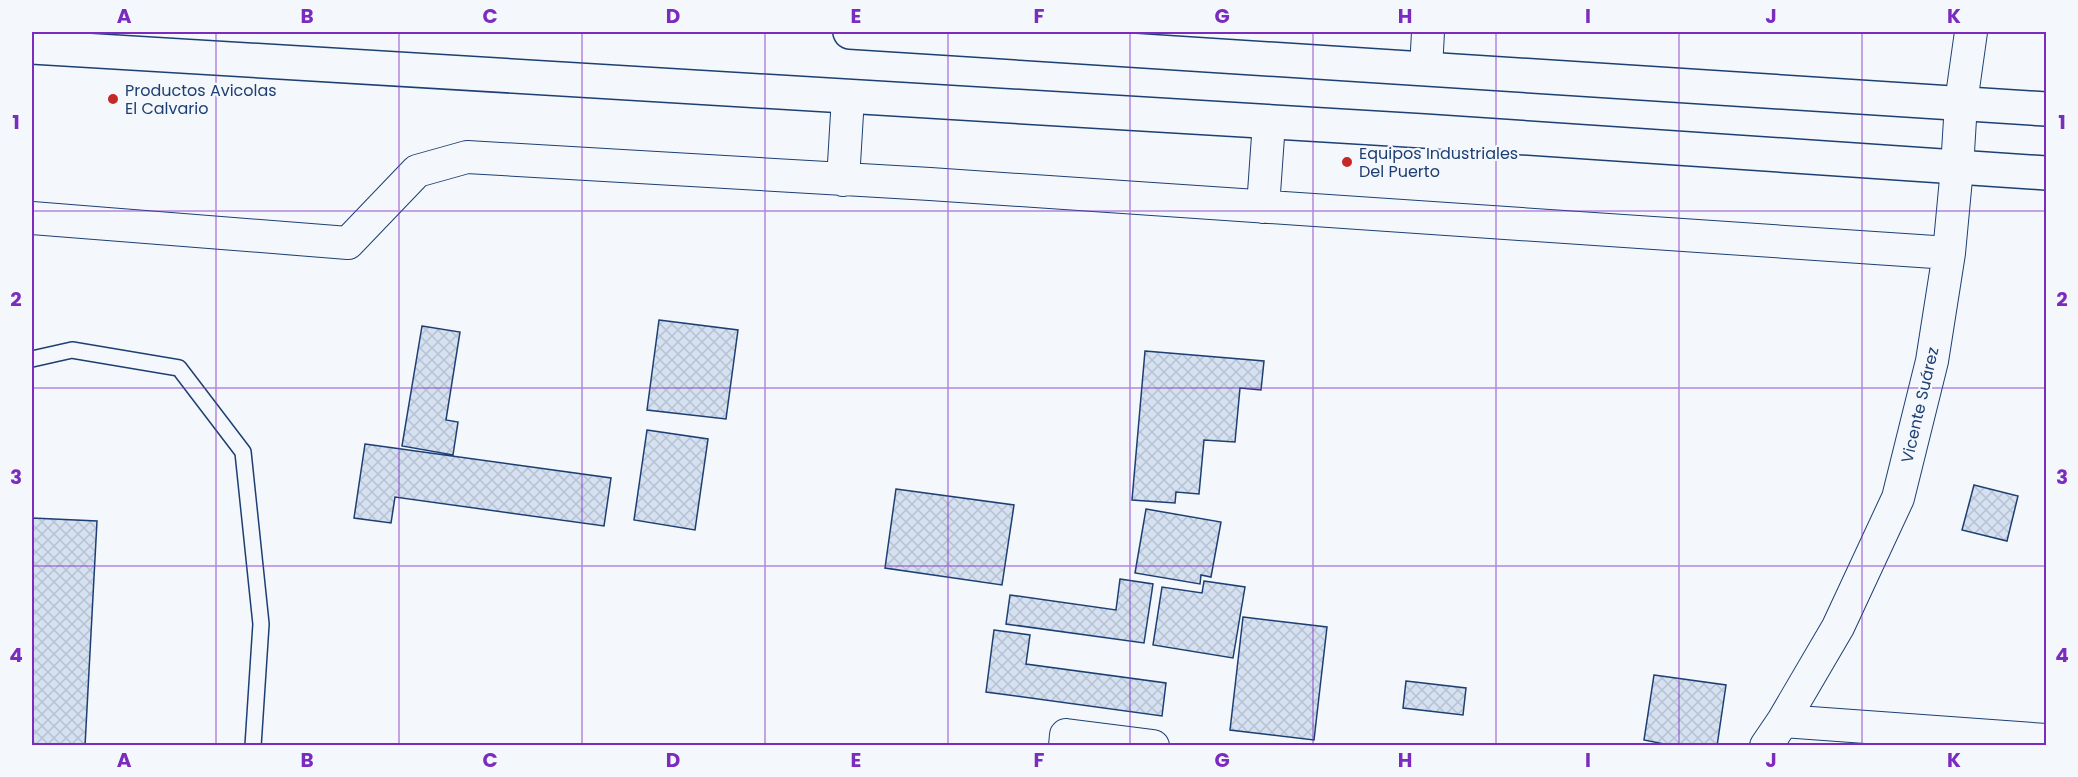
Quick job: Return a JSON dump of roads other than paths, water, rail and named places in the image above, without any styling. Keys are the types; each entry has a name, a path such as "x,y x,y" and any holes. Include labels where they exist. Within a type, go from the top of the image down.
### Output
{"main road":[{"path":"850,32 2046,108"},
{"path":"32,47 1269,122 2046,174"}],"street":[{"path":"1426,69 1428,32"},
{"name":"Vicente Suárez","path":"1774,733 1838,627 1898,498 1932,361 1949,253 1961,103 1971,32"},
{"path":"843,180 848,97"},
{"path":"1263,207 1269,122"},
{"path":"32,219 348,243 417,171 467,158 843,180 1949,253"},
{"path":"1774,733 2046,740"},
{"path":"1065,746 1066,735 1152,746"}],"lane":[{"path":"32,359 72,350 179,368 243,452 261,624 253,746"}],"place":[{"name":"Productos Avicolas El Calvario","path":"113,99"},
{"name":"Equipos Industriales Del Puerto","path":"1347,162"}]}
